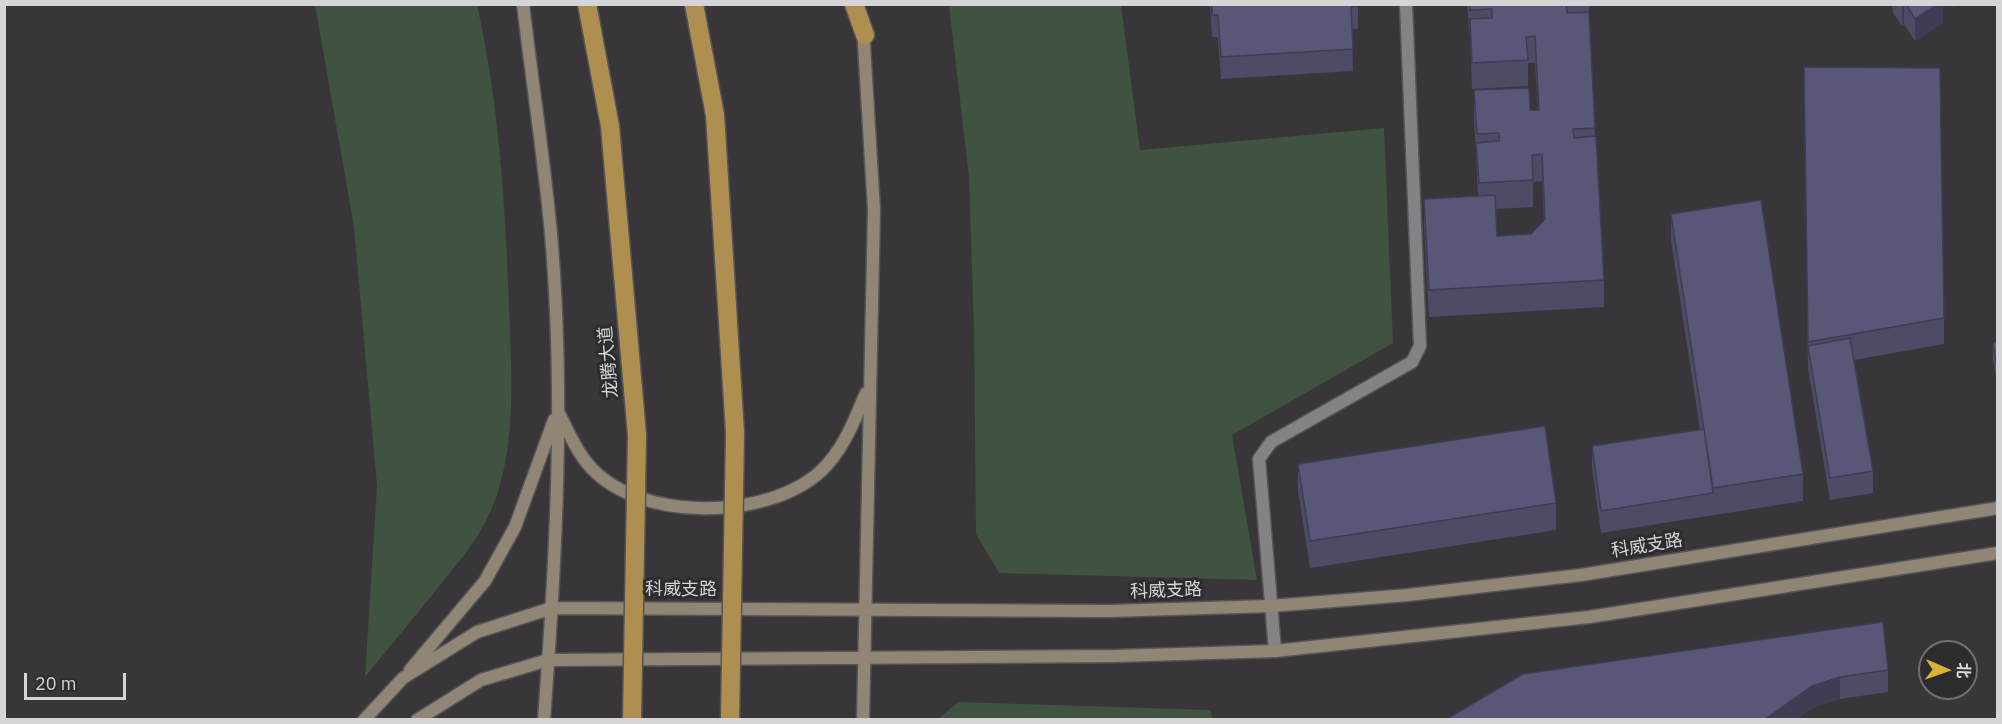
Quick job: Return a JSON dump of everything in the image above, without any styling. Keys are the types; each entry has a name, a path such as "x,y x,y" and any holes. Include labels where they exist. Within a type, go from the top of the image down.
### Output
{"highway":[{"name":"龙腾大道","path":"587,4 610,126 636,435 632,720"},
{"path":"694,4 715,115 735,433 730,720"},
{"path":"854,4 865,36"}],"street":[{"path":"523,4 551,235 558,411 552,608 544,720"},
{"path":"859,4 865,36 874,210 863,720"},
{"path":"558,411 588,464 623,492 662,504 706,509 752,506 787,493 820,472 845,442 869,384"},
{"path":"403,678 490,572 515,527 558,411"},
{"name":"科威支路","path":"364,720 403,678 477,632 552,608 1109,611 1271,606 1581,575 1998,508"},
{"path":"417,720 481,680 548,660 864,660 1275,651 1589,617 1998,553"}],"lane":[{"path":"1275,651 1259,459 1271,442 1412,362 1420,346 1406,4"}],"green space":[{"path":"315,5 477,5 491,79 503,191 509,303 511,413 509,441 497,494 487,519 470,546 365,677 377,486 354,227"},
{"path":"949,5 1121,5 1140,150 1384,128 1393,343 1232,435 1257,580 999,573 976,534 974,330 969,177"},
{"path":"958,702 1211,710 1212,719 938,719"}],"building":[{"path":"1212,4 1358,4 1358,6 1351,7 1353,49 1221,57 1218,15 1212,15"},
{"path":"1469,4 1576,4 1566,5 1567,13 1589,12 1595,128 1573,129 1574,138 1596,136 1604,280 1429,290 1424,199 1495,195 1497,236 1531,234 1545,219 1542,154 1532,155 1533,180 1479,183 1476,143 1499,141 1499,133 1477,134 1474,90 1529,88 1530,110 1539,110 1535,36 1526,37 1528,60 1472,63 1470,19 1492,18 1492,9 1470,10"},
{"path":"1906,4 1938,4 1915,19"},
{"path":"1804,67 1940,68 1944,318 1808,342"},
{"path":"1761,200 1803,474 1713,488 1671,214"},
{"path":"1850,338 1873,471 1830,478 1808,346"},
{"path":"1998,342 1998,373 1993,343"},
{"path":"1545,426 1556,503 1310,541 1298,464"},
{"path":"1704,429 1713,493 1601,511 1592,446"},
{"path":"1883,622 1888,670 1840,677 1812,686 1764,720 1445,720 1523,674"}]}
